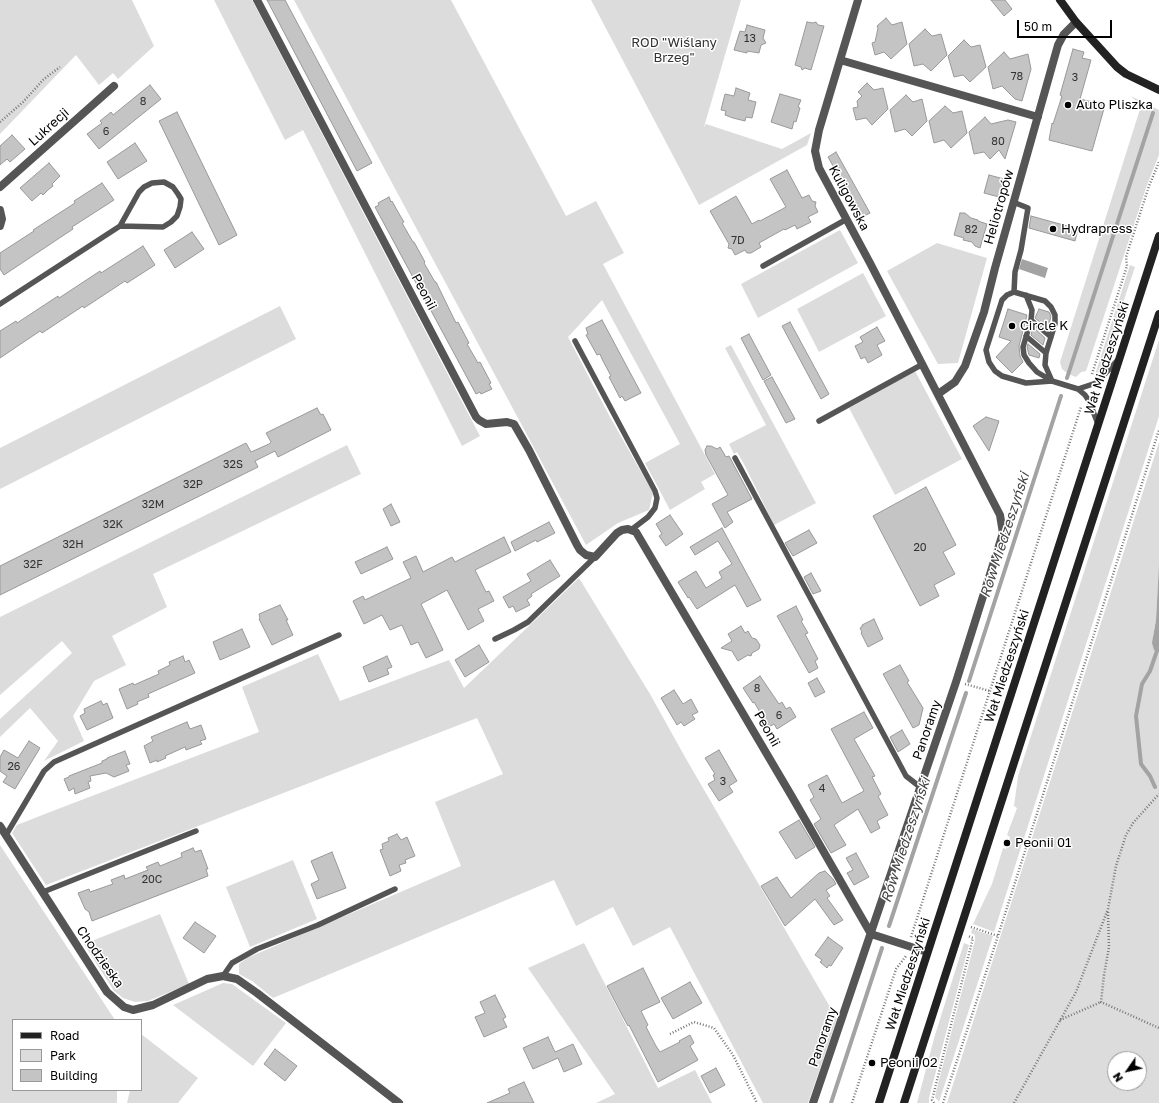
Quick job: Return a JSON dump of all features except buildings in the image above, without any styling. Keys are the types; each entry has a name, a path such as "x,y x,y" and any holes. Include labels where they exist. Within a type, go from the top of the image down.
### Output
{"main road":[{"path":"1064,2 1076,22 1117,67 1126,74 1159,90"},
{"name":"Wał Miedzeszyński","path":"879,1103 1159,236"},
{"path":"904,1103 1159,314"}],"street":[{"name":"Peonii","path":"257,0 476,417 486,424 507,422 514,424 529,450 580,550 586,555 595,556"},
{"name":"Kuligowska","path":"858,0 819,130 815,151 819,168 938,394"},
{"name":"Heliotropów","path":"938,394 955,382 965,366 984,312 1013,202 1058,45 1064,34 1076,22"},
{"path":"840,60 1038,117"},
{"name":"Lukrecji","path":"0,187 114,86"},
{"path":"0,210 2,219 0,226"},
{"name":"Panoramy","path":"812,1103 956,682 1003,533 1000,515 938,394"},
{"path":"595,556 617,533 622,530 631,530"},
{"name":"Peonii","path":"631,530 636,532 640,537 871,934"},
{"name":"Chodzieska","path":"0,826 107,992 124,1007 133,1010 153,1005 207,979 223,976"},
{"path":"871,934 927,952"},
{"path":"223,976 237,979 257,993 399,1103"}],"lane":[{"path":"0,304 120,226 139,192 152,183 164,182 173,186 181,199 177,216 163,227 120,226"},
{"path":"1013,202 1028,208 1021,250 1015,272 1014,292"},
{"path":"763,266 846,219"},
{"path":"1014,292 1026,295 1045,301 1051,307 1055,315 1055,324 1046,353 1045,365 1052,381 1026,383 1002,376 995,371 989,362 986,350 1002,300 1007,295 1014,292"},
{"path":"1026,295 1032,310 1032,320 1023,347 1024,355 1037,372 1052,381 1078,389 1085,395 1098,424"},
{"path":"1032,320 1051,337"},
{"path":"1026,336 1046,353"},
{"path":"575,341 655,491 655,508 648,517 631,530"},
{"path":"1078,389 1096,384 1119,359"},
{"path":"819,421 923,364"},
{"path":"735,458 906,776 920,787"},
{"path":"495,639 528,622 595,556"},
{"path":"6,835 44,771 54,762 338,635"},
{"path":"42,892 196,831"},
{"path":"223,976 232,963 256,950 318,925 395,889"}],"path":[{"path":"0,122 24,102 44,79 60,67"},
{"path":"1088,387 1127,266 1126,257 1149,186 1159,162"},
{"path":"852,1103 896,969 907,954 916,919 1085,395"},
{"path":"943,1103 998,936 1159,430"},
{"path":"956,682 990,691"},
{"path":"1014,1103 1076,992 1108,909 1116,866 1126,835 1133,823 1159,794"},
{"path":"1101,1002 1109,947 1108,909"},
{"path":"970,927 998,936"},
{"path":"934,1103 932,1100 973,938 967,936"},
{"path":"1060,1020 1101,1002 1159,1028"},
{"path":"670,1034 694,1022 714,1028 733,1055 758,1103"}],"green space":[{"path":"0,0 132,0 154,46 118,79 113,73 99,85 76,55 0,134"},
{"path":"214,0 252,0 480,436 462,446 303,130 285,140"},
{"path":"294,0 451,0 566,216 596,201 624,253 603,264 715,474 701,482 705,489 670,510 645,463 680,444 602,300 568,337 610,417 653,493 649,510 618,523 586,545"},
{"name":"ROD \"Wiślany Brzeg\"","path":"591,0 741,0 704,127 706,124 782,149 811,133 807,145 699,205"},
{"path":"1131,96 1159,110 1159,155 1147,185 1086,371 1081,372 1076,377 1068,374 1062,369 1060,362 1141,106"},
{"path":"840,230 858,263 758,318 741,284"},
{"path":"937,243 987,258 958,363 938,364 887,271"},
{"path":"1130,265 1135,267 1100,371 1094,378"},
{"path":"863,273 886,316 819,352 797,309"},
{"path":"280,306 296,339 0,489 0,448"},
{"path":"1159,340 1159,416 994,932 973,924 992,884 1003,848 1006,849 1010,837 1007,835 1017,808 1014,806 1018,776"},
{"path":"731,345 816,503 774,525 745,466 737,452 734,454 729,444 766,425 725,348"},
{"path":"915,371 962,459 895,495 849,408"},
{"path":"1159,442 1159,564 1156,620 1153,637 1159,643 1159,1103 947,1103"},
{"path":"347,445 361,474 153,574 167,607 112,636 126,665 94,681 73,716 84,741 44,761 58,741 30,708 0,737 0,719 72,653 62,641 0,695 0,617"},
{"path":"579,578 650,694 837,1019 808,1103 763,1103 670,927 633,946 613,907 576,926 554,880 273,998 252,981 239,974 239,964 247,958 461,866 435,802 503,774 477,718 46,885 12,833 17,825 259,732 242,687 318,654 340,701 449,660 464,688"},
{"path":"0,845 114,1019 12,1019 12,1091 117,1091 117,1103 0,1103"},
{"path":"293,860 317,919 250,947 226,887"},
{"path":"160,914 189,984 148,1001 135,1002 123,998 114,991 84,944"},
{"path":"972,929 993,936 939,1102 935,1097 936,1092 975,940 975,935 971,933"},
{"path":"584,943 658,1088 695,1070 712,1103 596,1103 615,1094 528,968"},
{"path":"964,943 969,945 929,1098 929,1103 917,1103 935,1035"},
{"path":"223,983 232,984 286,1023 253,1066 173,1005"},
{"path":"142,1035 198,1078 178,1103 127,1103 130,1091 142,1091"}],"shaded area":[{"path":"1022,259 1048,268 1045,278 1019,269"},
{"path":"1159,564 1159,652 1154,650 1152,643 1156,620"}],"waterway":[{"name":"Rów Miedzeszyński","path":"1067,378 1153,113"},
{"name":"Rów Miedzeszyński","path":"969,681 1061,396"},
{"path":"1155,787 1150,776 1141,764 1136,716 1142,684 1150,671 1159,645"},
{"name":"Rów Miedzeszyński","path":"889,926 966,693"},
{"name":"Rów Miedzeszyński","path":"831,1103 882,948"}],"place":[{"name":"Auto Pliszka","path":"1068,105"},
{"name":"Hydrapress","path":"1053,229"},
{"name":"Circle K","path":"1012,326"},
{"name":"Peonii 01","path":"1007,843"},
{"name":"Peonii 02","path":"872,1063"}]}
